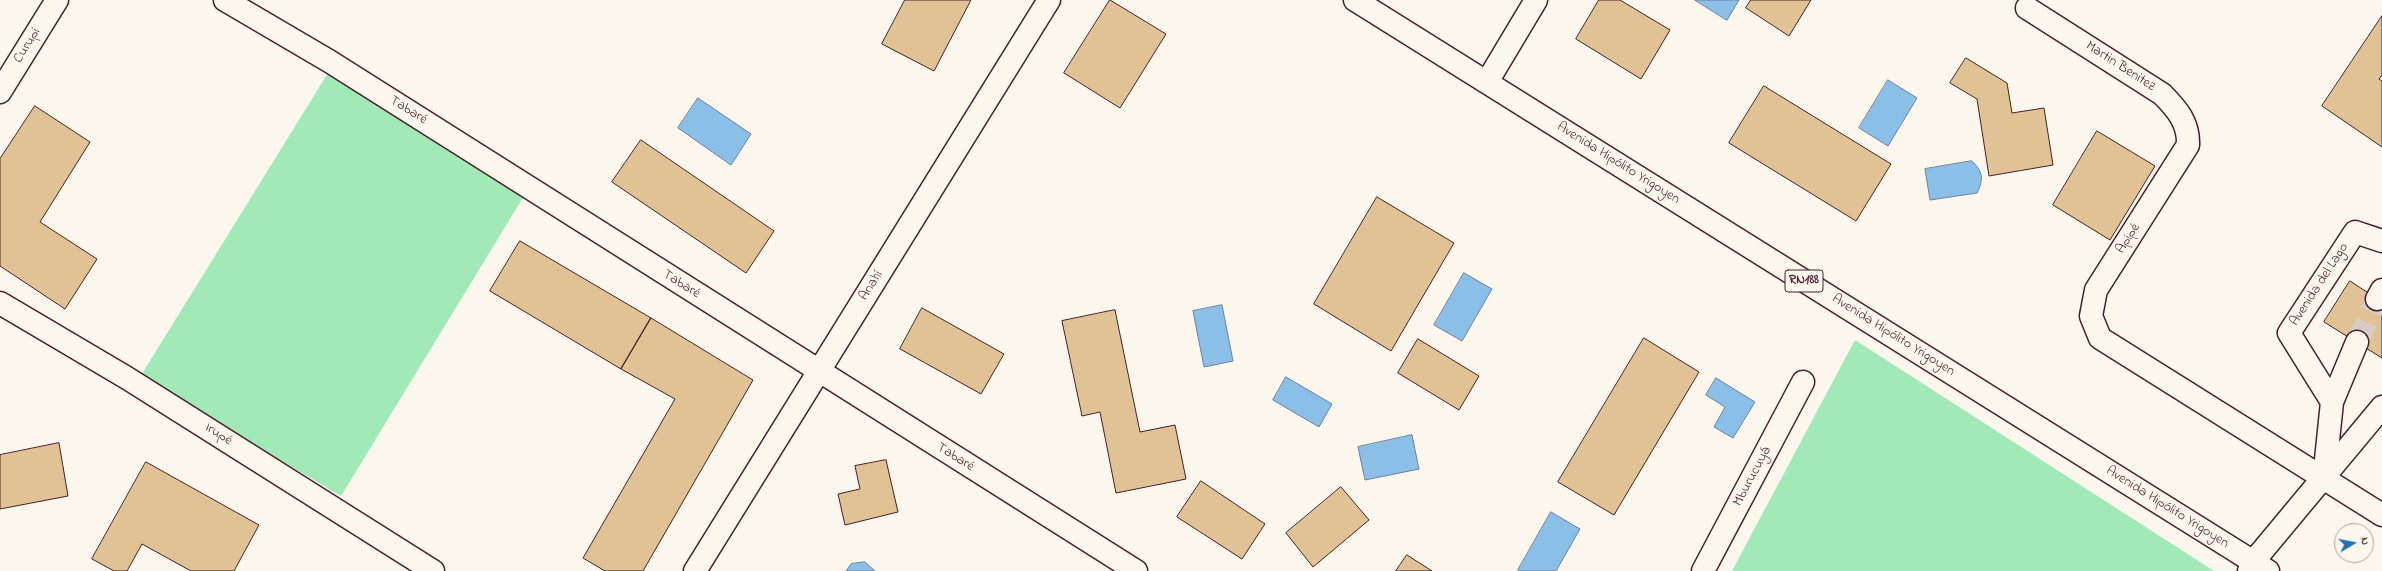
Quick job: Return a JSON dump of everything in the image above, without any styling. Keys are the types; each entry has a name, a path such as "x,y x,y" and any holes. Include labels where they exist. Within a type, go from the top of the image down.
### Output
{"street":[{"name":"Curupí","path":"0,92 57,0"},
{"name":"Tabaré","path":"225,0 329,61 1136,571"},
{"name":"Anahí","path":"695,571 1049,0"},
{"name":"Avenida Hipólito Yrigoyen","path":"1355,0 2256,568"},
{"path":"1487,82 1536,0"},
{"name":"Martin Benitez","path":"2027,8 2162,94 2176,108 2184,122 2188,135 2188,145"},
{"name":"Apipé","path":"2188,145 2096,290 2091,316 2100,338 2324,479"},
{"name":"Avenida del Lago","path":"2332,402 2289,333 2355,232 2382,241"},
{"name":"Irupé","path":"0,303 127,378 434,571"},
{"path":"2324,479 2332,402 2357,342"},
{"name":"Mburucuyá","path":"1703,571 1803,382"},
{"path":"2256,568 2324,479 2382,407"},
{"path":"2324,479 2382,515"}],"green space":[{"path":"328,73 524,196 341,496 140,377"},
{"path":"1855,340 2214,571 1732,571"}],"water":[{"path":"1695,0 1739,0 1727,20"},
{"path":"1888,80 1917,98 1888,146 1859,128"},
{"path":"698,98 751,134 731,165 678,128"},
{"path":"1972,161 1980,172 1981,176 1981,184 1977,193 1930,200 1925,169"},
{"path":"1464,273 1492,289 1462,341 1434,325"},
{"path":"1222,305 1233,361 1204,367 1193,311"},
{"path":"1286,377 1332,404 1319,427 1273,400"},
{"path":"1716,378 1755,402 1733,438 1714,427 1725,407 1706,395"},
{"path":"1412,435 1419,469 1365,480 1358,447"},
{"path":"1551,512 1580,529 1556,571 1518,570"},
{"path":"865,562 875,571 846,571 851,564"}],"building":[{"path":"905,0 971,0 934,71 882,44"},
{"path":"1110,0 1166,34 1120,108 1064,73"},
{"path":"1599,0 1620,0 1670,30 1641,79 1576,39"},
{"path":"1751,0 1811,0 1789,36 1746,8"},
{"path":"2382,16 2382,75 2379,79 2382,81 2382,147 2322,106"},
{"path":"1966,58 2007,83 2012,113 2044,108 2053,165 1989,176 1977,99 1950,83"},
{"path":"1764,86 1891,164 1856,221 1729,143"},
{"path":"35,106 90,142 40,222 97,259 65,309 0,266 0,159"},
{"path":"2097,131 2155,166 2110,240 2053,205"},
{"path":"641,140 774,231 746,273 612,182"},
{"path":"1377,197 1454,243 1391,351 1314,304"},
{"path":"520,241 651,318 621,369 490,291"},
{"path":"2350,281 2382,302 2382,358 2324,322"},
{"path":"922,308 1004,354 981,394 900,349"},
{"path":"1115,310 1140,432 1175,425 1186,479 1116,493 1100,412 1082,416 1062,321"},
{"path":"651,318 753,380 643,571 605,571 583,558 675,399 621,369"},
{"path":"1644,338 1699,372 1614,515 1558,482"},
{"path":"1418,339 1479,376 1459,410 1398,373"},
{"path":"59,443 68,496 0,509 0,455"},
{"path":"886,460 898,512 845,525 838,494 860,489 855,466"},
{"path":"146,462 259,525 234,571 191,571 142,544 127,571 114,571 92,559"},
{"path":"1201,481 1265,524 1242,559 1177,517"},
{"path":"1341,487 1369,520 1313,567 1286,533"},
{"path":"1407,555 1432,571 1396,571"}],"tunnel":[{"path":"2357,342 2377,299"}]}
